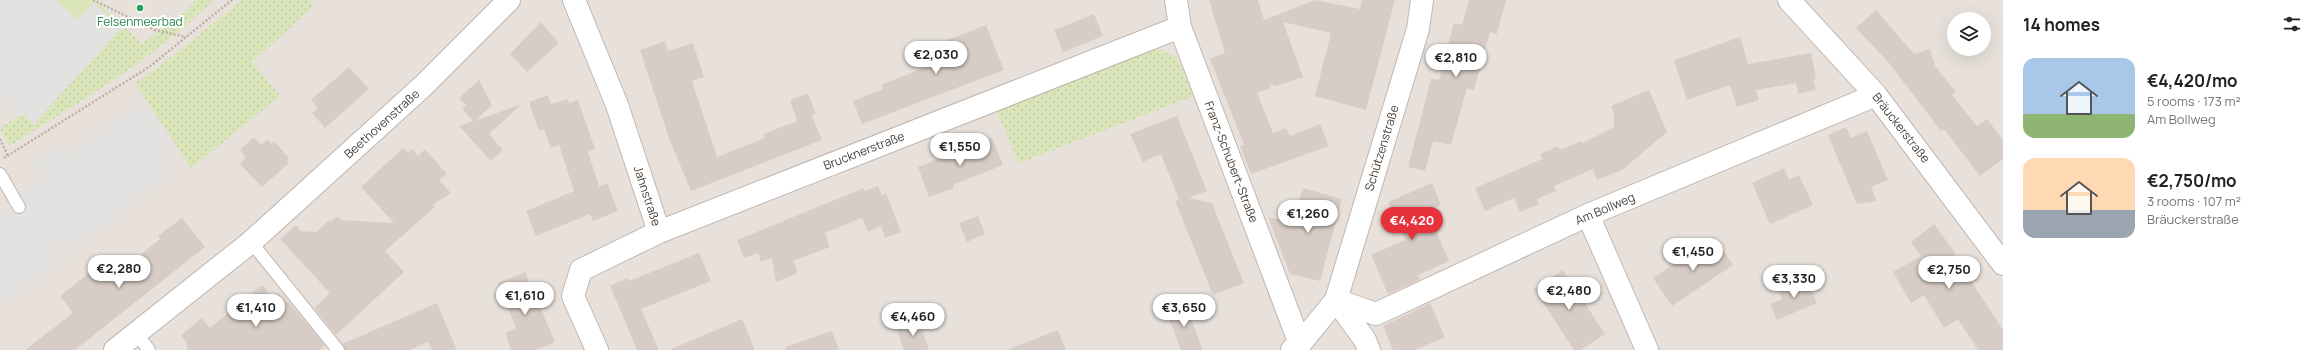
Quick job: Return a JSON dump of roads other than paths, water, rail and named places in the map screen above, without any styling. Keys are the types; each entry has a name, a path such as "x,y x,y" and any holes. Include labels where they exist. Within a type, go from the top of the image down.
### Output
{"street":[{"name":"Beethovenstraße","path":"115,350 143,342 423,86 509,0"},
{"name":"Jahnstraße","path":"574,0 617,105 659,232 581,270 573,296 597,350"},
{"name":"Franz-Schubert-Straße","path":"1176,0 1180,27 1296,347"},
{"name":"Schützenstraße","path":"1296,347 1336,300 1418,29 1422,0"},
{"name":"Bräuckerstraße","path":"1789,0 1876,96 2003,264"},
{"name":"Brucknerstraße","path":"659,232 1180,27"},
{"name":"Am Bollweg","path":"1336,300 1376,314 1588,215 1876,96"},
{"path":"1588,215 1647,350"},
{"path":"1336,300 1365,340 1369,350"}],"lane":[{"path":"2,179 19,207"},
{"path":"251,242 338,350"}],"place":[{"name":"Felsenmeerbad","path":"140,8"}]}
